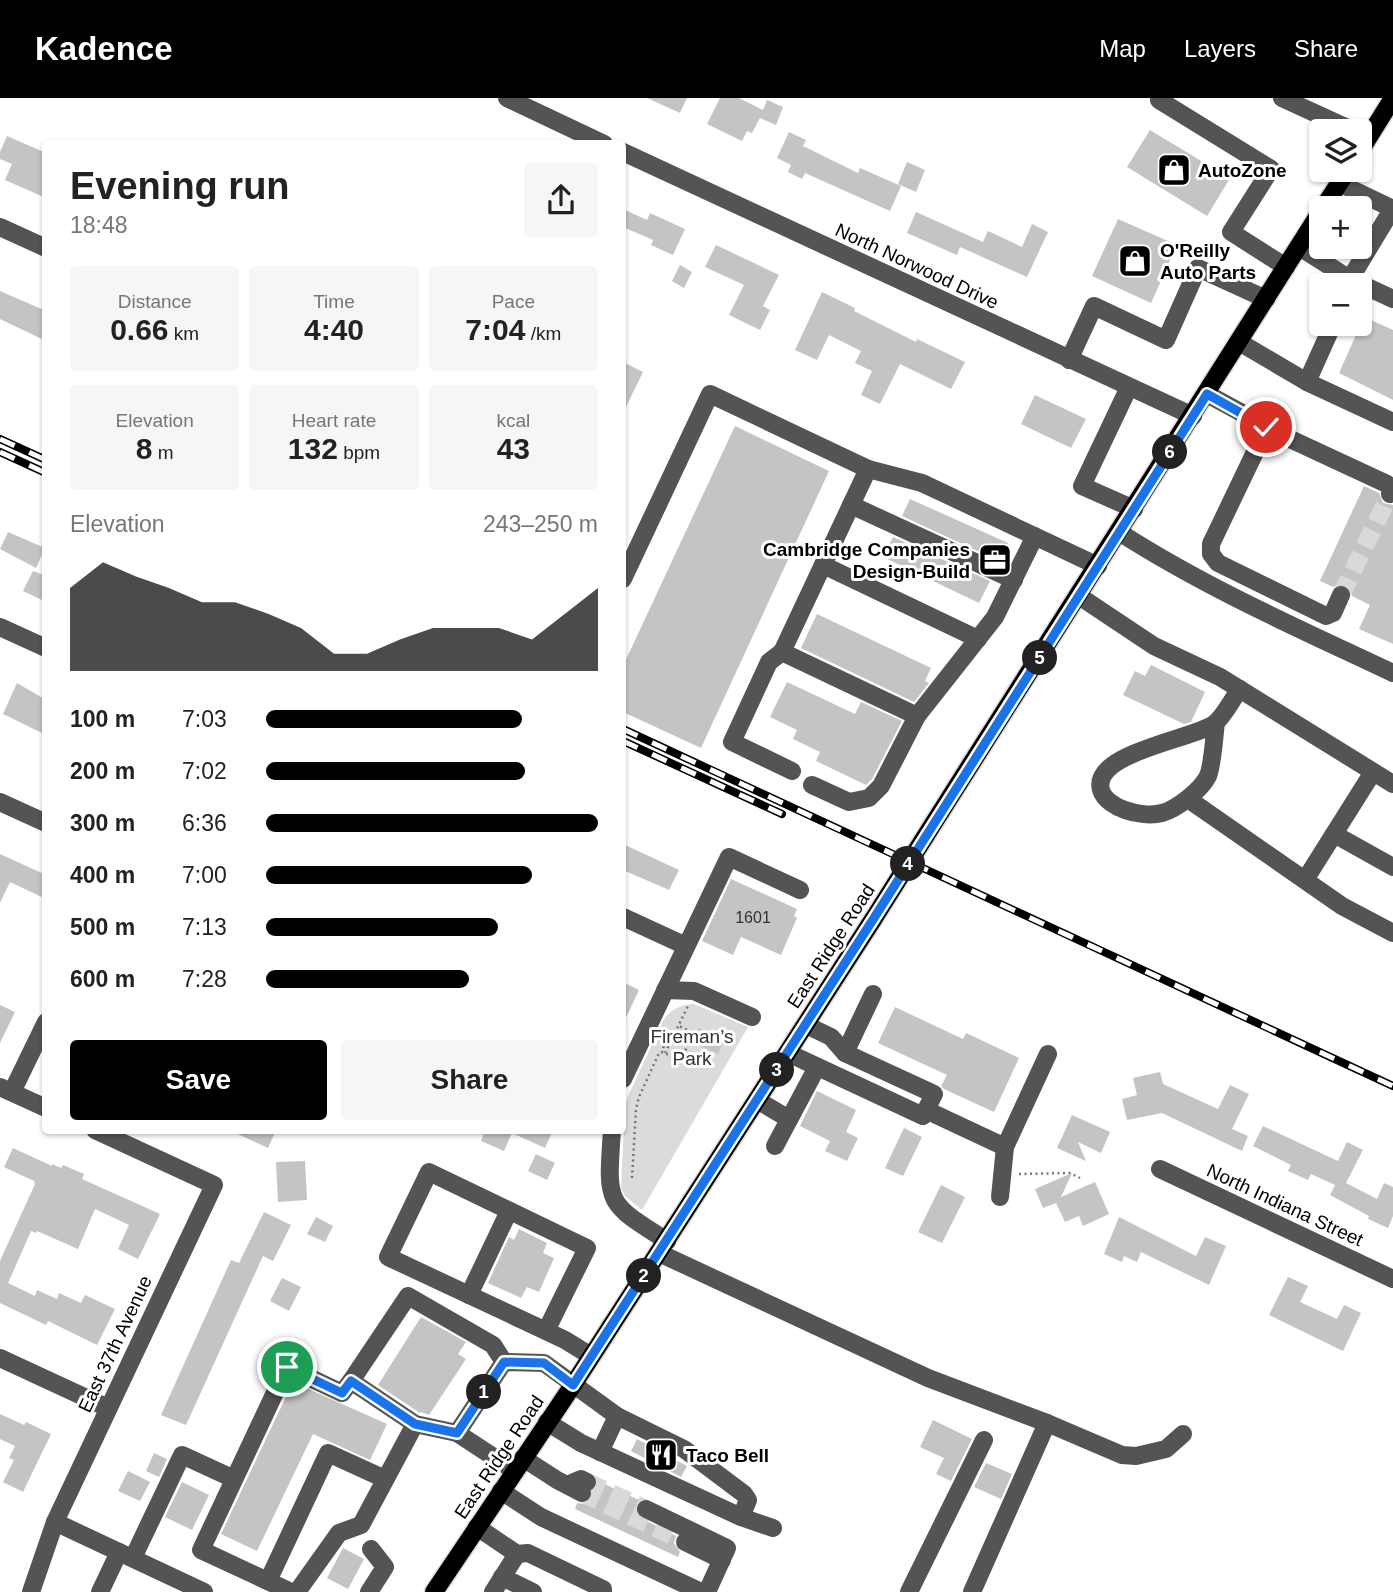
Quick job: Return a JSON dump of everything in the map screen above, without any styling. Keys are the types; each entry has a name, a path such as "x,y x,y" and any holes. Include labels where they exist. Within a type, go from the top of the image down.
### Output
{"main road":[{"path":"1372,123 1393,98"},
{"name":"East Ridge Road","path":"435,1592 573,1385 806,1025 1309,231"}],"street":[{"path":"506,98 595,140"},
{"path":"1160,98 1159,100 1271,169 1231,232 1286,267"},
{"path":"1282,98 1323,119"},
{"name":"North Norwood Drive","path":"626,153 1193,416"},
{"path":"1351,182 1393,209 1354,273"},
{"path":"0,226 42,246"},
{"path":"1299,247 1340,273"},
{"path":"1069,360 1094,306 1166,340 1198,268 1266,299"},
{"path":"1372,289 1393,299"},
{"path":"1307,382 1328,336"},
{"path":"1239,342 1307,382 1393,422"},
{"path":"1129,387 1082,486 1134,509"},
{"path":"626,573 710,394 868,469 922,483 1098,566"},
{"path":"1207,394 1266,427 1387,484 1391,488 1390,494"},
{"path":"1266,427 1211,544 1211,554 1217,562 1326,616 1333,613 1341,595"},
{"path":"792,771 732,743 769,663 782,652 868,469"},
{"path":"851,505 1014,580"},
{"path":"1119,532 1151,553 1231,597 1393,673"},
{"path":"812,785 849,802 869,798 881,786 917,716 1001,608 1035,536"},
{"path":"823,565 978,639"},
{"path":"1079,596 1154,646 1220,677 1393,784"},
{"path":"0,627 42,646"},
{"path":"782,652 917,716"},
{"path":"1216,723 1188,737 1116,760 1106,769 1101,779 1101,789 1106,798 1127,811 1148,814 1161,813 1188,799 1208,776 1216,723 1240,689"},
{"path":"1305,880 1373,772"},
{"path":"1188,799 1342,906 1393,933"},
{"path":"0,802 42,821"},
{"path":"1334,834 1393,867"},
{"path":"626,1073 729,857 800,890"},
{"path":"626,918 686,946"},
{"path":"665,990 696,991 752,1017"},
{"path":"845,1053 873,994"},
{"path":"788,1053 923,1116 934,1094 845,1053 831,1037 806,1025"},
{"path":"42,1029 6,1090 42,1106"},
{"path":"1000,1197 1005,1147 1048,1054"},
{"path":"775,1146 817,1067"},
{"path":"757,1100 789,1119"},
{"path":"926,1110 1005,1147"},
{"name":"East 37th Avenue","path":"31,1592 55,1522 214,1185 105,1134"},
{"path":"612,1134 609,1185 613,1199 625,1214 663,1247 928,1378 1122,1455 1136,1456 1167,1449 1183,1434"},
{"name":"North Indiana Street","path":"1160,1169 1393,1279"},
{"path":"546,1331 587,1248 429,1172 388,1257 565,1340 591,1356"},
{"path":"469,1295 509,1211"},
{"path":"291,1592 257,1583 201,1550 287,1367 342,1393 408,1296 493,1345 504,1362"},
{"path":"0,1358 108,1408"},
{"path":"504,1362 544,1363 617,1416 680,1446 744,1494 748,1500 741,1517"},
{"path":"457,1433 504,1362"},
{"path":"351,1381 415,1424 457,1433 519,1464 579,1487"},
{"path":"600,1452 617,1416"},
{"path":"547,1422 600,1452 741,1517 773,1528"},
{"path":"972,1592 1047,1423"},
{"path":"297,1592 339,1533 360,1525 415,1424"},
{"path":"908,1592 984,1440"},
{"path":"257,1583 328,1453 385,1479"},
{"path":"103,1591 182,1455 234,1479"},
{"path":"501,1491 541,1517 701,1592"},
{"path":"646,1510 724,1554"},
{"path":"55,1522 204,1592"},
{"path":"477,1527 517,1554 528,1553 603,1589 603,1592"},
{"path":"685,1542 724,1554"},
{"path":"369,1592 385,1567 372,1549"},
{"path":"517,1554 498,1585 533,1592"},
{"path":"707,1592 724,1554"}],"path":[{"path":"663,1048 679,1026 696,991"},
{"path":"632,1178 639,1097 659,1053 680,1061 694,1033 679,1026"},
{"path":"665,1054 669,1036"},
{"path":"1002,1175 1070,1173 1080,1178"}],"green space":[{"name":"Fireman’s Park","path":"694,1004 748,1027 642,1210 625,1196 621,1188 626,1103 664,1019 670,1012"}],"building":[{"path":"647,98 687,98 680,113"},
{"path":"720,98 739,98 763,110 767,100 783,107 776,125 760,118 761,116 752,133 747,131 742,141 707,124"},
{"name":"AutoZone","path":"1150,130 1221,173 1237,167 1207,216 1127,167"},
{"path":"789,132 806,140 803,146 858,173 860,168 901,186 890,211 805,173 802,179 788,172 791,165 777,158"},
{"path":"7,136 42,151 42,196 5,180 12,164 0,159"},
{"path":"907,162 925,170 916,192 898,184"},
{"path":"626,210 647,220 650,213 685,229 673,255 651,245 653,240 626,228"},
{"path":"916,212 983,242 988,231 1022,247 1032,224 1048,232 1027,277 960,247 957,255 907,233"},
{"name":"O'Reilly Auto Parts","path":"1118,219 1177,245 1151,303 1092,276"},
{"path":"716,245 779,275 763,306 770,310 760,330 729,315 744,285 705,267"},
{"path":"680,265 692,272 684,288 672,281"},
{"path":"0,291 42,309 42,339 0,319"},
{"path":"822,292 916,342 917,339 965,362 951,389 900,364 880,404 861,395 872,371 855,363 861,351 829,335 817,360 795,350"},
{"path":"1372,321 1393,330 1393,400 1339,373 1356,336 1372,336"},
{"path":"626,364 643,372 626,407"},
{"path":"1035,395 1086,419 1071,448 1021,424"},
{"path":"735,426 829,471 701,748 626,713 626,660"},
{"path":"1364,486 1379,493 1383,503 1393,505 1393,644 1359,629 1370,605 1352,596 1351,589 1346,585 1333,587 1320,581"},
{"path":"910,499 1008,543 999,561 902,516"},
{"path":"8,532 42,547 42,555 36,568 0,549"},
{"path":"893,537 990,581 979,603 883,557"},
{"path":"33,571 42,574 42,600 23,591"},
{"path":"817,614 931,668 925,681 929,683 914,702 801,648"},
{"path":"1151,665 1205,692 1191,722 1184,724 1123,695 1135,671 1145,676"},
{"path":"787,682 855,714 861,702 902,721 872,779 866,785 816,761 820,752 793,739 797,730 770,717"},
{"path":"17,683 42,698 42,733 3,714"},
{"path":"626,845 679,870 669,890 626,871"},
{"path":"0,854 42,873 42,897 10,882 0,903"},
{"path":"731,879 797,909 794,916 797,918 781,955 741,937 733,955 702,941"},
{"path":"626,984 639,990 626,1018"},
{"path":"0,1005 15,1012 0,1043"},
{"path":"895,1007 963,1039 966,1033 1019,1058 994,1112 944,1089 941,1086 947,1075 878,1043"},
{"path":"699,1028 724,1040 718,1054 692,1042"},
{"path":"1160,1072 1163,1084 1218,1109 1230,1085 1249,1094 1232,1129 1248,1136 1242,1151 1162,1113 1127,1120 1122,1099 1137,1095 1133,1078"},
{"path":"817,1091 856,1110 846,1132 858,1138 847,1161 825,1151 830,1141 800,1126"},
{"path":"1072,1115 1110,1132 1101,1153 1078,1142 1086,1161 1057,1148"},
{"path":"1263,1126 1338,1161 1347,1142 1363,1150 1346,1183 1377,1199 1384,1183 1393,1187 1393,1216 1388,1228 1330,1195 1335,1185 1311,1174 1308,1180 1288,1171 1291,1165 1253,1146"},
{"path":"904,1128 922,1137 903,1176 885,1168"},
{"path":"238,1134 274,1134 268,1148"},
{"path":"484,1134 512,1134 504,1151 481,1141"},
{"path":"514,1134 551,1134 545,1148"},
{"path":"13,1148 52,1166 61,1168 63,1165 84,1174 82,1179 160,1214 138,1259 118,1249 129,1225 95,1209 78,1249 37,1231 31,1231 8,1283 35,1296 37,1290 57,1299 59,1293 81,1303 85,1295 115,1309 97,1345 48,1321 46,1325 0,1303 0,1261 35,1184 34,1181 4,1167"},
{"path":"536,1154 555,1163 547,1180 528,1171"},
{"path":"305,1161 307,1200 278,1202 276,1162"},
{"path":"1072,1173 1061,1197 1095,1182 1109,1214 1083,1226 1079,1216 1065,1222 1056,1203 1043,1208 1035,1189"},
{"path":"941,1185 965,1197 942,1243 918,1232"},
{"path":"264,1212 291,1225 273,1261 263,1256 186,1425 161,1415 231,1260 239,1263"},
{"path":"316,1217 333,1226 325,1242 307,1234"},
{"path":"1119,1217 1196,1256 1205,1237 1226,1246 1209,1285 1141,1252 1137,1262 1124,1256 1122,1262 1104,1254"},
{"path":"519,1229 547,1243 543,1253 554,1258 539,1292 527,1287 521,1298 488,1283 509,1237 514,1240"},
{"path":"1288,1277 1308,1286 1300,1302 1337,1319 1344,1305 1361,1313 1343,1351 1269,1315"},
{"path":"282,1278 301,1287 289,1311 270,1301"},
{"path":"421,1317 466,1342 458,1354 466,1359 429,1415 420,1413 378,1385"},
{"path":"293,1382 387,1424 370,1460 313,1434 257,1551 221,1534"},
{"path":"0,1414 51,1434 23,1492 3,1482 14,1460 9,1458 15,1446 0,1439"},
{"path":"933,1420 972,1439 951,1481 936,1474 944,1458 920,1447"},
{"name":"Taco Bell","path":"637,1439 687,1466 681,1477 631,1451"},
{"path":"154,1453 167,1459 159,1477 146,1471"},
{"path":"986,1463 1012,1474 1001,1499 974,1487"},
{"path":"128,1471 150,1482 140,1501 118,1491"},
{"path":"598,1481 639,1500 635,1509 637,1516 676,1536 674,1543 680,1552 678,1557 575,1509 577,1503 583,1504 592,1499"},
{"path":"182,1482 209,1495 192,1530 165,1517"},
{"path":"343,1548 364,1559 348,1589 327,1578"}],"tunnel":[{"path":"1341,595 1390,494"},
{"path":"587,1482 646,1509"},
{"path":"582,1493 685,1542"}],"railway":[{"path":"0,439 42,458"},
{"path":"0,452 42,471"},
{"path":"626,730 1393,1086"},
{"path":"626,742 782,814"}],"place":[{"name":"AutoZone","path":"1174,170"},
{"name":"O'Reilly Auto Parts","path":"1135,261"},
{"name":"Cambridge Companies Design-Build","path":"995,560"},
{"name":"Taco Bell","path":"661,1455"}],"route":[{"path":"287,1367 342,1393 351,1381 415,1424 457,1433 504,1362 544,1363 573,1385 1207,394 1266,427"}]}
